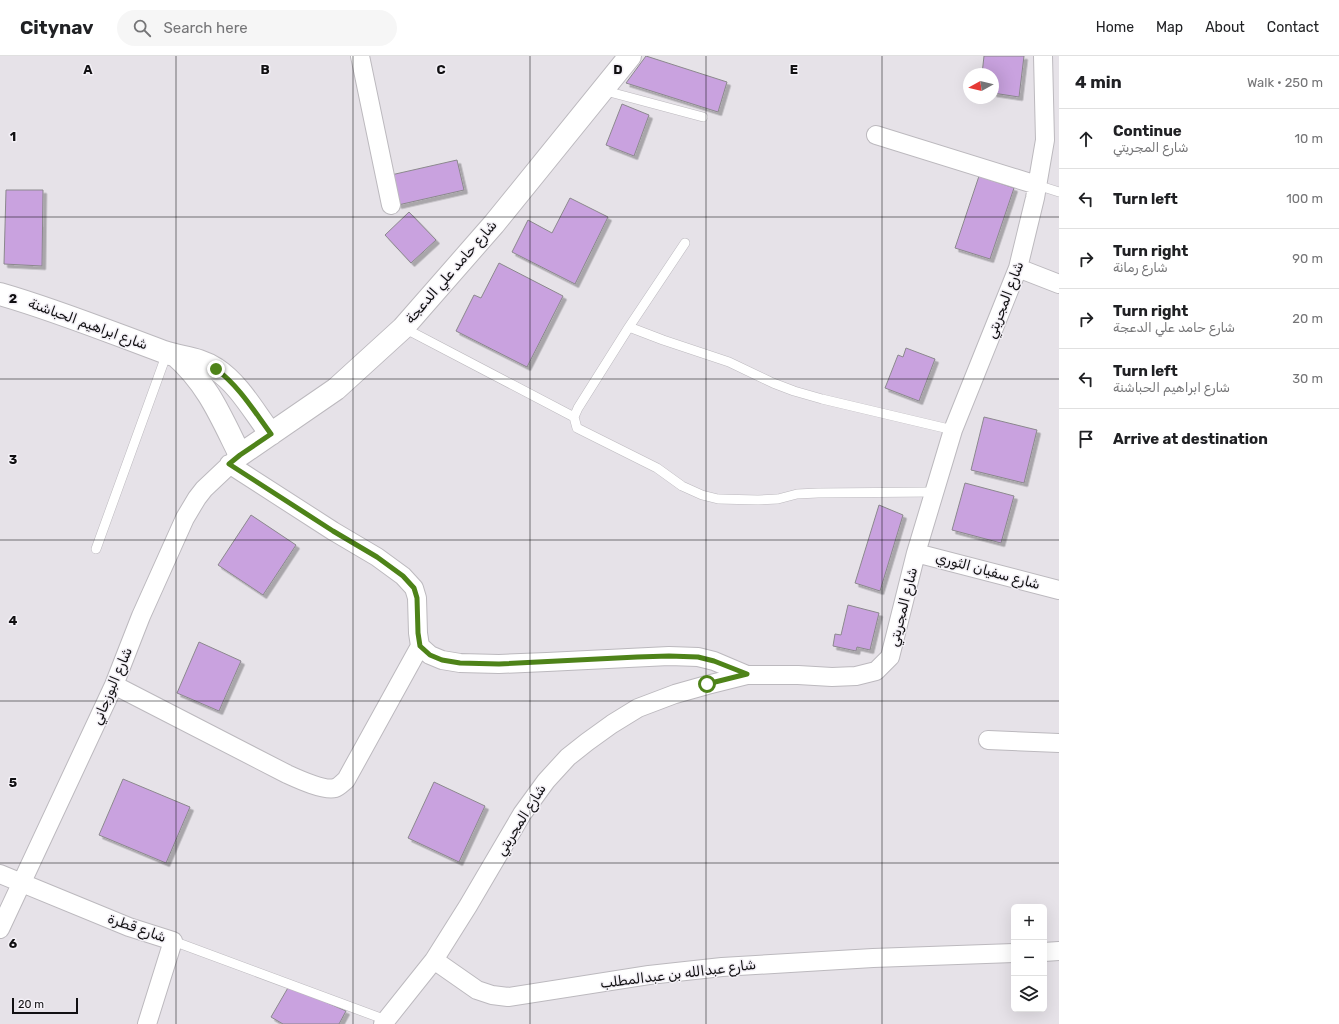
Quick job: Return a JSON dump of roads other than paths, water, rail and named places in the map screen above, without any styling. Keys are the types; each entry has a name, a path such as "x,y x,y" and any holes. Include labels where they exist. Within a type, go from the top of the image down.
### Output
{"street":[{"path":"360,56 391,205"},
{"name":"شارع حامد علي الدعجة","path":"235,460 336,389 403,328 494,224 630,56"},
{"name":"شارع المجريتي","path":"434,960 472,900 522,814 546,781 568,757 612,724 638,708 674,694 747,674 832,677 856,676 876,672 890,657 916,552 953,430 1018,268 1037,185 1045,140 1043,56"},
{"path":"876,135 1037,185"},
{"path":"1018,268 1059,284"},
{"name":"شارع ابراهيم الحباشنة","path":"0,294 27,302 171,354 190,357 203,362 227,377 271,434"},
{"path":"0,305 27,302"},
{"name":"شارع ابراهيم الحباشنة","path":"171,354 194,372 208,393 235,460"},
{"path":"114,685 287,774 316,786 337,788 346,780 420,646 417,598 414,588 403,576 377,557 333,531 235,460"},
{"name":"شارع البوزجاني","path":"0,929 114,685 141,616 185,518 201,494 235,460"},
{"name":"شارع سفيان الثوري","path":"916,552 1059,590"},
{"path":"420,646 430,655 442,660 460,663 526,663 669,656 698,657 714,661 747,674"},
{"path":"988,740 1059,743"},
{"name":"شارع قطرة","path":"0,874 21,884 129,927 173,941 147,1024"},
{"path":"1047,952 1059,951"},
{"name":"شارع عبدالله بن عبدالمطلب","path":"434,960 477,990 492,996 508,997 649,975 722,966 873,958 1011,953"},
{"path":"384,1022 434,960"}],"lane":[{"path":"602,90 703,117"},
{"path":"1037,185 1059,192"},
{"path":"685,243 578,408 574,417 577,428 657,468 682,486 702,495 718,499 772,500 797,494 818,493 934,492"},
{"path":"630,327 663,340 729,362 773,383 794,391 953,430"},
{"path":"403,328 574,417"},
{"path":"96,549 171,354"},
{"path":"173,941 384,1022"}]}
